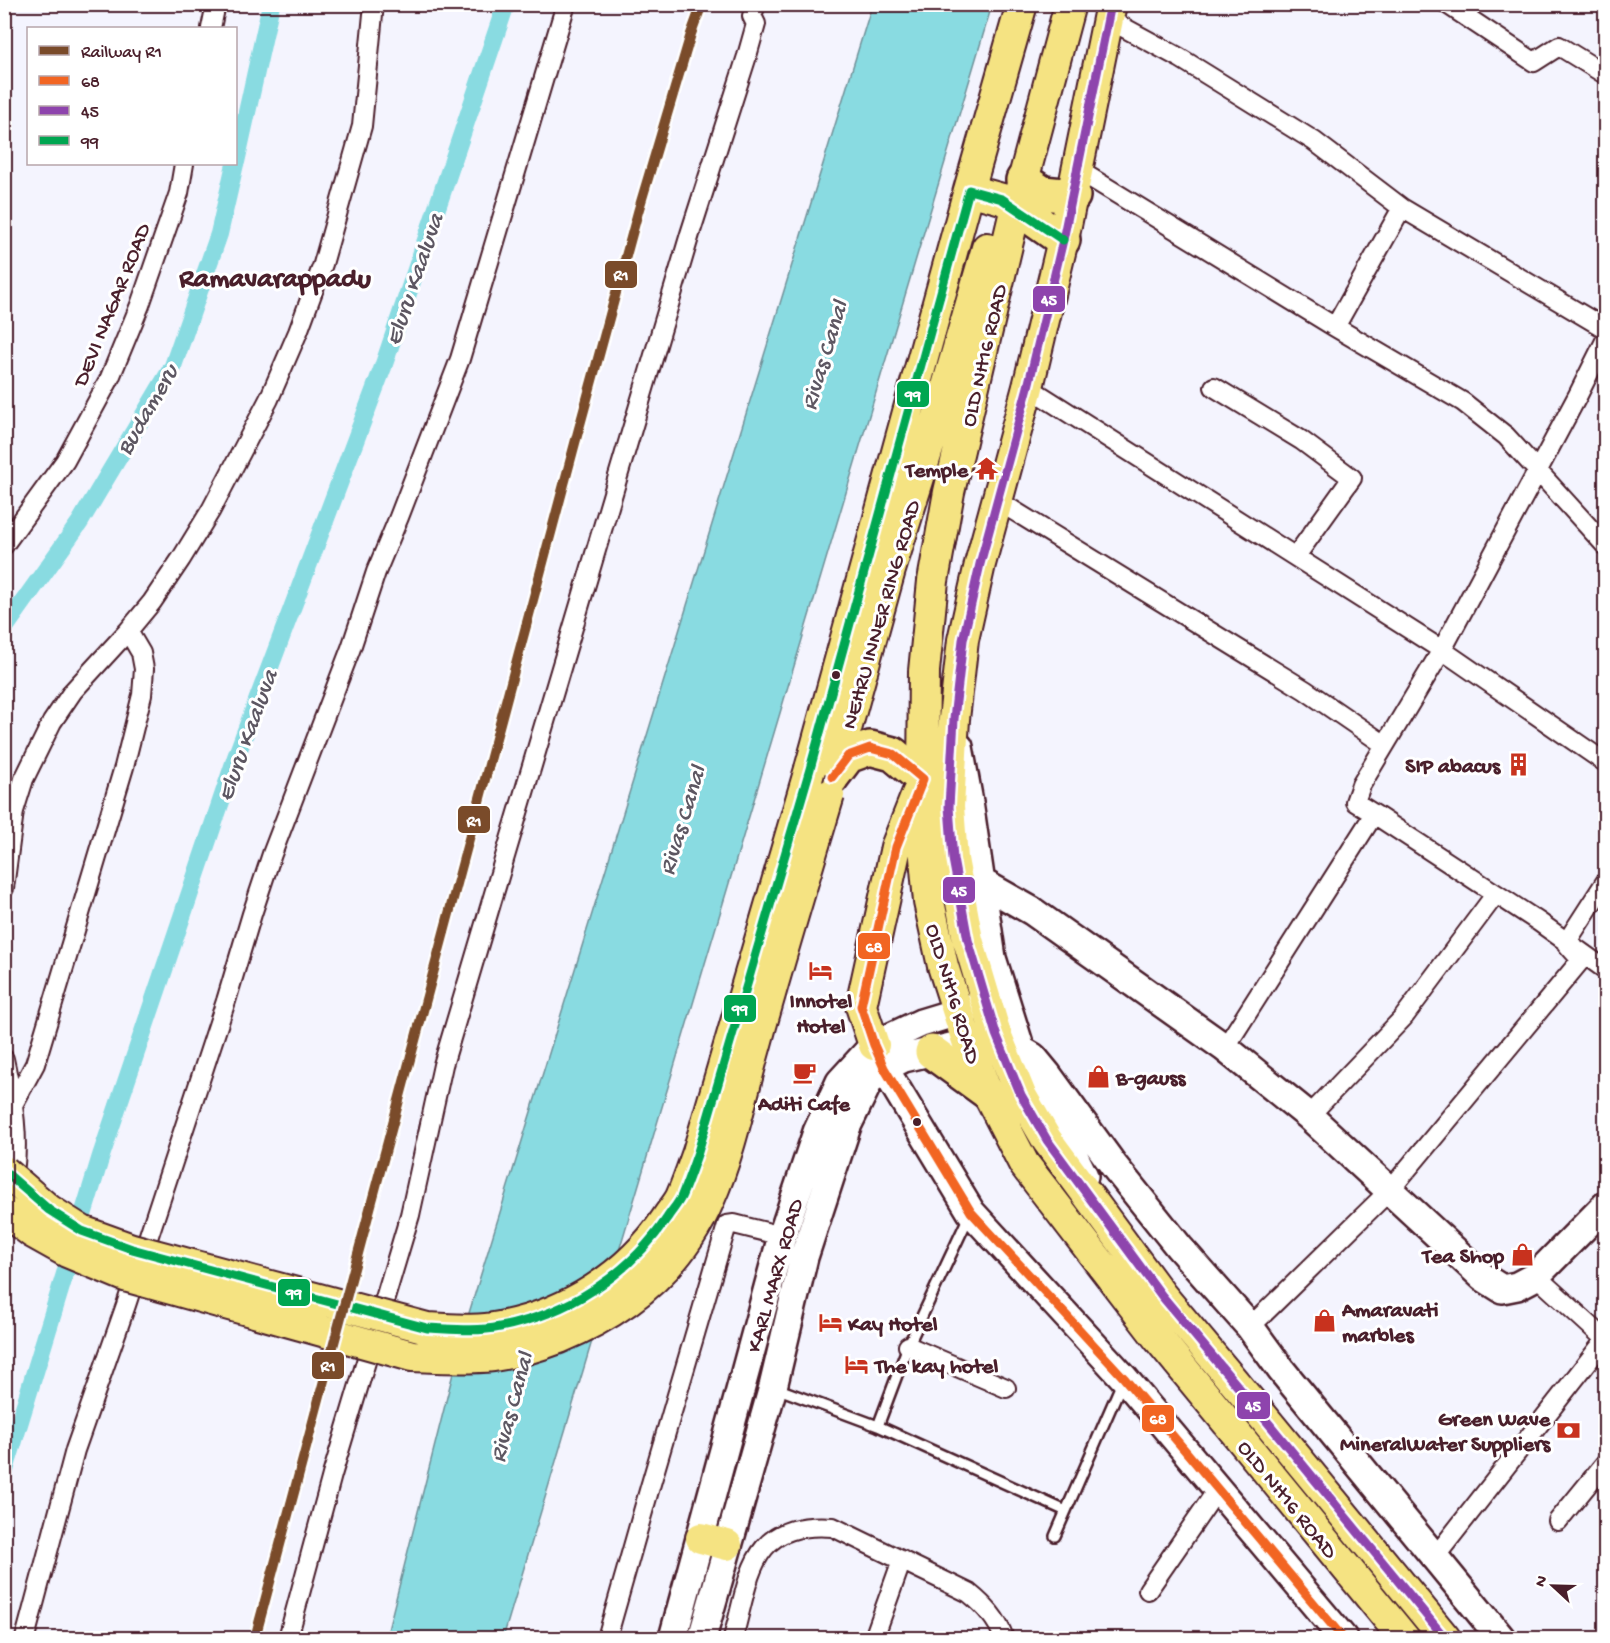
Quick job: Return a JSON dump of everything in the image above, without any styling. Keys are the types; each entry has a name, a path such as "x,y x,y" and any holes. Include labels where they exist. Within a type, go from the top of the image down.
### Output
{"highway":[{"path":"1014,195 1043,193 1076,183"},
{"path":"1014,195 1063,240"},
{"path":"824,780 848,756 870,748 893,754 923,779"},
{"path":"932,1052 987,1092"}],"main road":[{"name":"NEHRU INNER RING ROAD","path":"4,1213 67,1252 125,1275 412,1356 458,1358 495,1356 533,1348 598,1320 623,1305 653,1279 692,1234 710,1199 729,1142 755,1046 824,780 969,190 1022,4"},
{"name":"OLD NH16 ROAD","path":"1071,4 1014,195 949,492 933,581 924,671 924,846 929,902 943,966 968,1044 987,1092 1024,1164 1158,1338 1404,1638"},
{"name":"OLD NH16 ROAD","path":"1110,11 1063,240 1028,387 980,564 963,640 954,719 949,807 953,859 968,940 996,1034 1021,1095 1047,1140 1162,1296 1445,1638"},
{"path":"969,190 1014,195"},
{"name":"NEHRU INNER RING ROAD","path":"824,780 942,404 1014,195"},
{"path":"879,1057 861,1006 896,847 923,779"},
{"path":"4,1171 49,1210 82,1231 132,1249 427,1328 456,1330 498,1328 535,1318 581,1298 623,1269 655,1236 682,1197 824,780"}],"street":[{"path":"211,27 216,4"},
{"path":"4,888 14,811 24,779 52,722 73,691 128,631 170,576 211,510 270,399 323,264 362,126 374,4"},
{"path":"25,1638 75,1450 126,1305 226,1001 252,914 272,854 351,648 375,572 399,517 460,359 566,4"},
{"path":"288,1638 332,1475 410,1215 443,1065 690,234 747,56 756,24 752,16 756,4"},
{"path":"1447,4 1534,62 1558,46 1605,75"},
{"path":"1110,11 1180,58 1314,141 1402,208 1605,329"},
{"name":"DEVI NAGAR ROAD","path":"4,545 64,460 109,380 140,305 179,193 184,165"},
{"path":"1076,183 1335,327 1463,402 1506,436 1605,546"},
{"path":"1335,327 1402,208"},
{"path":"1605,339 1578,395 1442,650 1360,785 1355,802 1539,922 1605,970"},
{"path":"1028,387 1442,650 1605,763"},
{"path":"1215,387 1301,440 1352,478 1296,556"},
{"path":"998,501 1305,690 1385,745"},
{"path":"14,1103 34,1064 124,767 142,695 144,669 141,653 128,631"},
{"path":"954,719 992,958 1021,1050 1106,1222"},
{"path":"1225,1048 1374,814"},
{"path":"1566,943 1605,881"},
{"path":"981,882 1032,911 1225,1048 1309,1116 1484,1278 1502,1288 1516,1286 1536,1276 1605,1204"},
{"path":"1309,1116 1404,1018 1496,895"},
{"path":"1250,1327 1390,1190 1581,960 1566,943"},
{"name":"KARL MARX ROAD","path":"702,1638 714,1542 782,1236 817,1132 840,1082 879,1057 921,1023 988,1004"},
{"name":"KARL MARX ROAD","path":"879,1057 904,1058 968,1044 996,1034"},
{"path":"1021,1050 1033,1057 1114,1166 1179,1247 1250,1327 1282,1371 1501,1638"},
{"path":"879,1057 971,1212 1124,1378 1343,1638"},
{"name":"KARL MARX ROAD","path":"673,1638 714,1542 773,1387 804,1257 847,1126 879,1057"},
{"path":"4,1059 14,1103 15,1169 4,1213"},
{"path":"607,1638 727,1225 734,1224 782,1236"},
{"path":"1435,1557 1605,1340 1536,1276"},
{"path":"908,1346 1006,1388"},
{"path":"1558,1521 1605,1462"},
{"path":"1148,1590 1217,1490"},
{"path":"733,1638 758,1555 769,1541 788,1531 813,1526 833,1527 969,1593 987,1608 1004,1638"},
{"path":"874,1638 902,1560"}],"lane":[{"path":"878,1426 908,1346 971,1212"},
{"path":"1055,1536 1124,1378"},
{"path":"773,1387 878,1426 1066,1510"}],"water":[{"name":"Rivas Canal","path":"872,5 992,5 503,1638 386,1638 465,1326"}],"waterway":[{"name":"Budameru","path":"237,157 271,4"},
{"name":"Eluru Kaaluva","path":"4,1473 101,1156 236,757 383,367 506,4"},
{"name":"Budameru","path":"4,629 80,522 173,366 219,234 235,165"}],"rail line":[{"name":"R1","path":"255,1638 638,212 702,4"}],"transit line":[{"name":"45","path":"1111,4 1063,240 1028,387 980,564 963,640 954,719 949,807 953,859 968,940 996,1034 1021,1095 1047,1140 1162,1296 1445,1638"},
{"name":"99","path":"4,1171 49,1210 82,1231 132,1249 427,1328 482,1329 525,1321 573,1302 615,1274 652,1239 677,1204 698,1152 810,769 969,190 1002,199 1063,240"},
{"name":"68","path":"832,777 848,756 870,748 893,754 923,779 896,847 861,1006 884,1068 971,1212 1124,1378 1343,1638"}],"place":[{"name":"Temple","path":"986,468"},
{"name":"SIP abacus","path":"1518,764"},
{"name":"Innotel Hotel","path":"821,970"},
{"name":"Aditi Cafe","path":"804,1073"},
{"name":"B-gauss","path":"1098,1076"},
{"name":"Tea Shop","path":"1522,1254"},
{"name":"Amaravati marbles","path":"1324,1321"},
{"name":"Kay Hotel","path":"830,1322"},
{"name":"The kay hotel","path":"857,1364"},
{"name":"Green Wave MineralWater Suppliers","path":"1568,1430"}],"district":[{"name":"Ramavarappadu","path":"275,276"}]}
